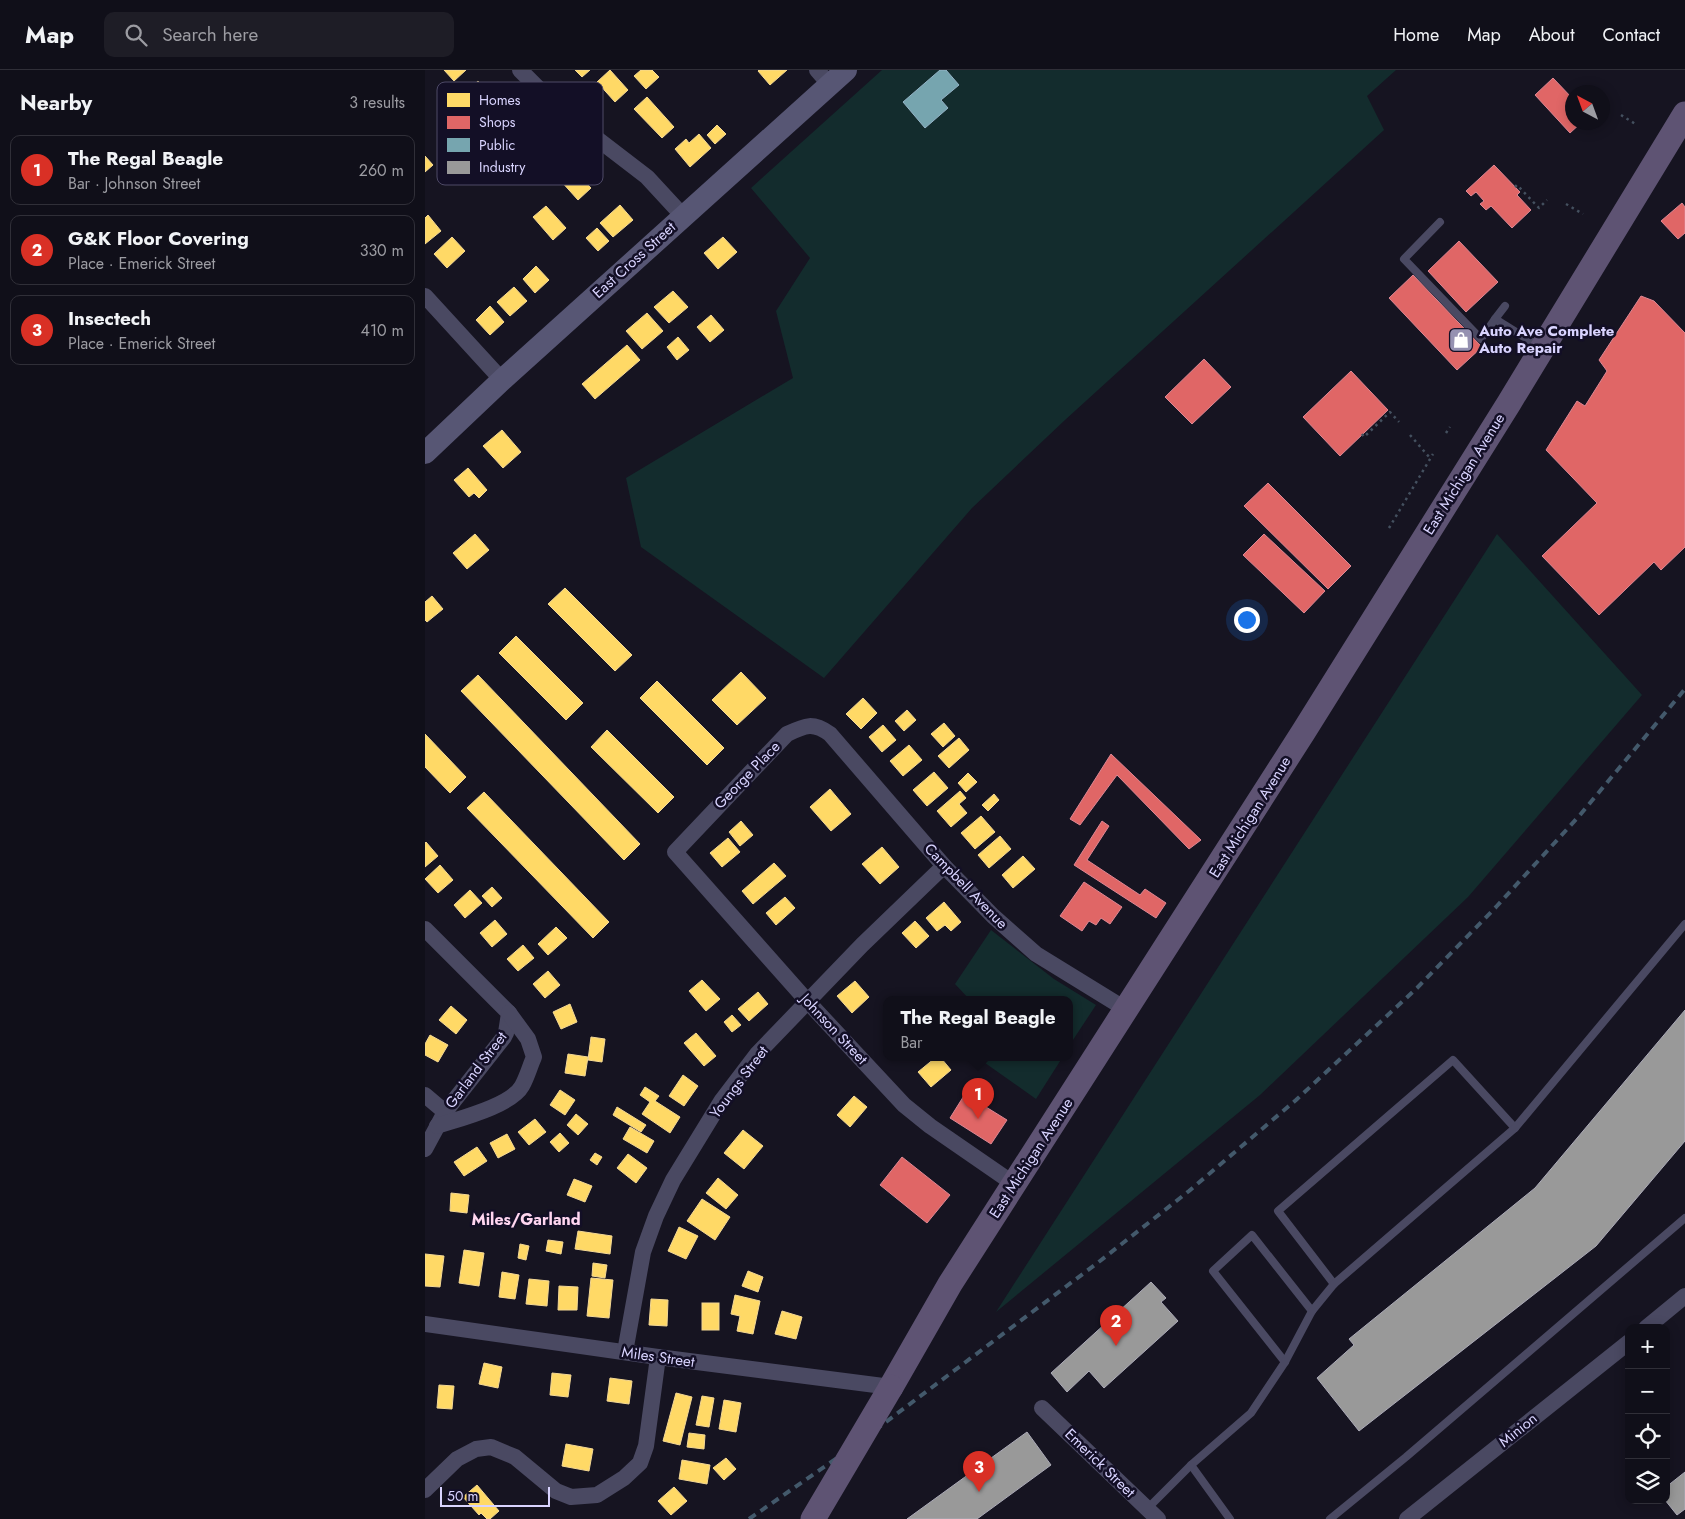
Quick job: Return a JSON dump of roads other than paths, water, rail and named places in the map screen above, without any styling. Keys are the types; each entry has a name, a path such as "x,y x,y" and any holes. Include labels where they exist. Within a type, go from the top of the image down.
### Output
{"main road":[{"name":"East Michigan Avenue","path":"813,1519 950,1284 1304,731 1685,114"}],"street":[{"path":"520,70 532,82"},
{"name":"East Cross Street","path":"425,453 501,380 683,216 823,77 847,70"},
{"path":"603,143 647,177 683,216"},
{"path":"425,296 501,380"},
{"name":"George Place","path":"675,852 787,734 802,726 819,726 830,734"},
{"name":"Campbell Avenue","path":"830,734 944,866 993,916 1036,954 1127,1010"},
{"name":"Johnson Street","path":"675,852 808,1002 904,1104 930,1126 1014,1184"},
{"name":"Youngs Street","path":"625,1352 643,1252 656,1216 673,1180 728,1092 757,1054 862,945 944,866"},
{"name":"Garland Street","path":"425,929 509,1013 528,1039 534,1057 521,1088 503,1102 481,1112 441,1119"},
{"name":"Garland Street","path":"425,1149 441,1119 504,1038 507,1033 509,1013"},
{"path":"425,1095 441,1119"},
{"path":"1651,1324 1685,1296"},
{"name":"Miles Street","path":"425,1324 891,1387"},
{"name":"Minion","path":"1407,1519 1625,1345"},
{"path":"425,1490 457,1458 476,1449 491,1447 515,1457 556,1491 571,1497 597,1495 624,1478 640,1463 646,1446 658,1357"},
{"name":"Emerick Street","path":"1042,1408 1153,1514"}],"lane":[{"path":"1439,222 1404,259 1481,339 1505,306"},
{"path":"1495,319 1542,348"},
{"path":"1153,1514 1191,1465 1251,1413 1285,1362 1312,1311 1334,1284 1515,1128 1685,924"},
{"path":"1334,1284 1278,1211 1453,1060 1515,1128"},
{"path":"1330,1519 1406,1457 1685,1218"},
{"path":"1285,1362 1213,1271 1252,1235 1312,1311"},
{"path":"1191,1465 1230,1519"}],"railway":[{"path":"749,1519 850,1449 1100,1261 1189,1191 1296,1100 1417,988 1496,907 1580,815 1685,689"}],"place":[{"name":"Auto Ave Complete Auto Repair","path":"1461,340"},
{"name":"The Regal Beagle","path":"978,1119"},
{"name":"G&K Floor Covering","path":"1116,1346"},
{"name":"Insectech","path":"979,1492"}],"district":[{"name":"Miles/Garland","path":"526,1219"}]}
